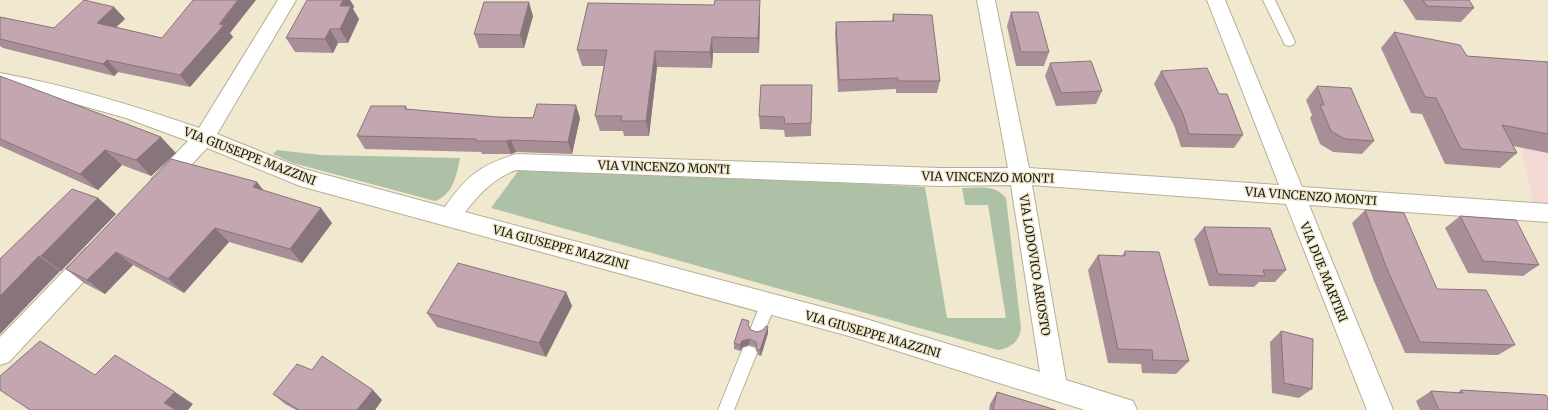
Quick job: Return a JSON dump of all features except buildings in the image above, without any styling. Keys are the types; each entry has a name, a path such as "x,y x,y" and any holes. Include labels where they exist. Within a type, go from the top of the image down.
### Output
{"street":[{"path":"145,200 204,138 287,0"},
{"name":"VIA LODOVICO ARIOSTO","path":"986,0 1020,176 1055,389"},
{"name":"VIA DUE MARTIRI","path":"1216,0 1380,410"},
{"name":"VIA GIUSEPPE MAZZINI","path":"0,80 48,89 130,112 204,138 300,177 864,329 1124,410"},
{"name":"VIA VINCENZO MONTI","path":"450,217 465,193 479,180 493,170 516,162 940,177 1020,176 1548,213"},
{"path":"0,354 107,240"}],"lane":[{"path":"1269,0 1289,42"},
{"path":"758,330 768,303"},
{"path":"726,410 749,353"}],"shaded area":[{"path":"1500,61 1548,71 1548,210 1535,209"}],"green space":[{"path":"277,150 321,155 460,158 456,177 450,189 441,198 435,201 293,163 273,154"},
{"path":"521,167 925,187 947,318 1006,318 988,205 965,205 962,188 980,187 992,189 1002,194 1006,198 1021,328 1019,337 1011,346 998,350 491,208"}]}
